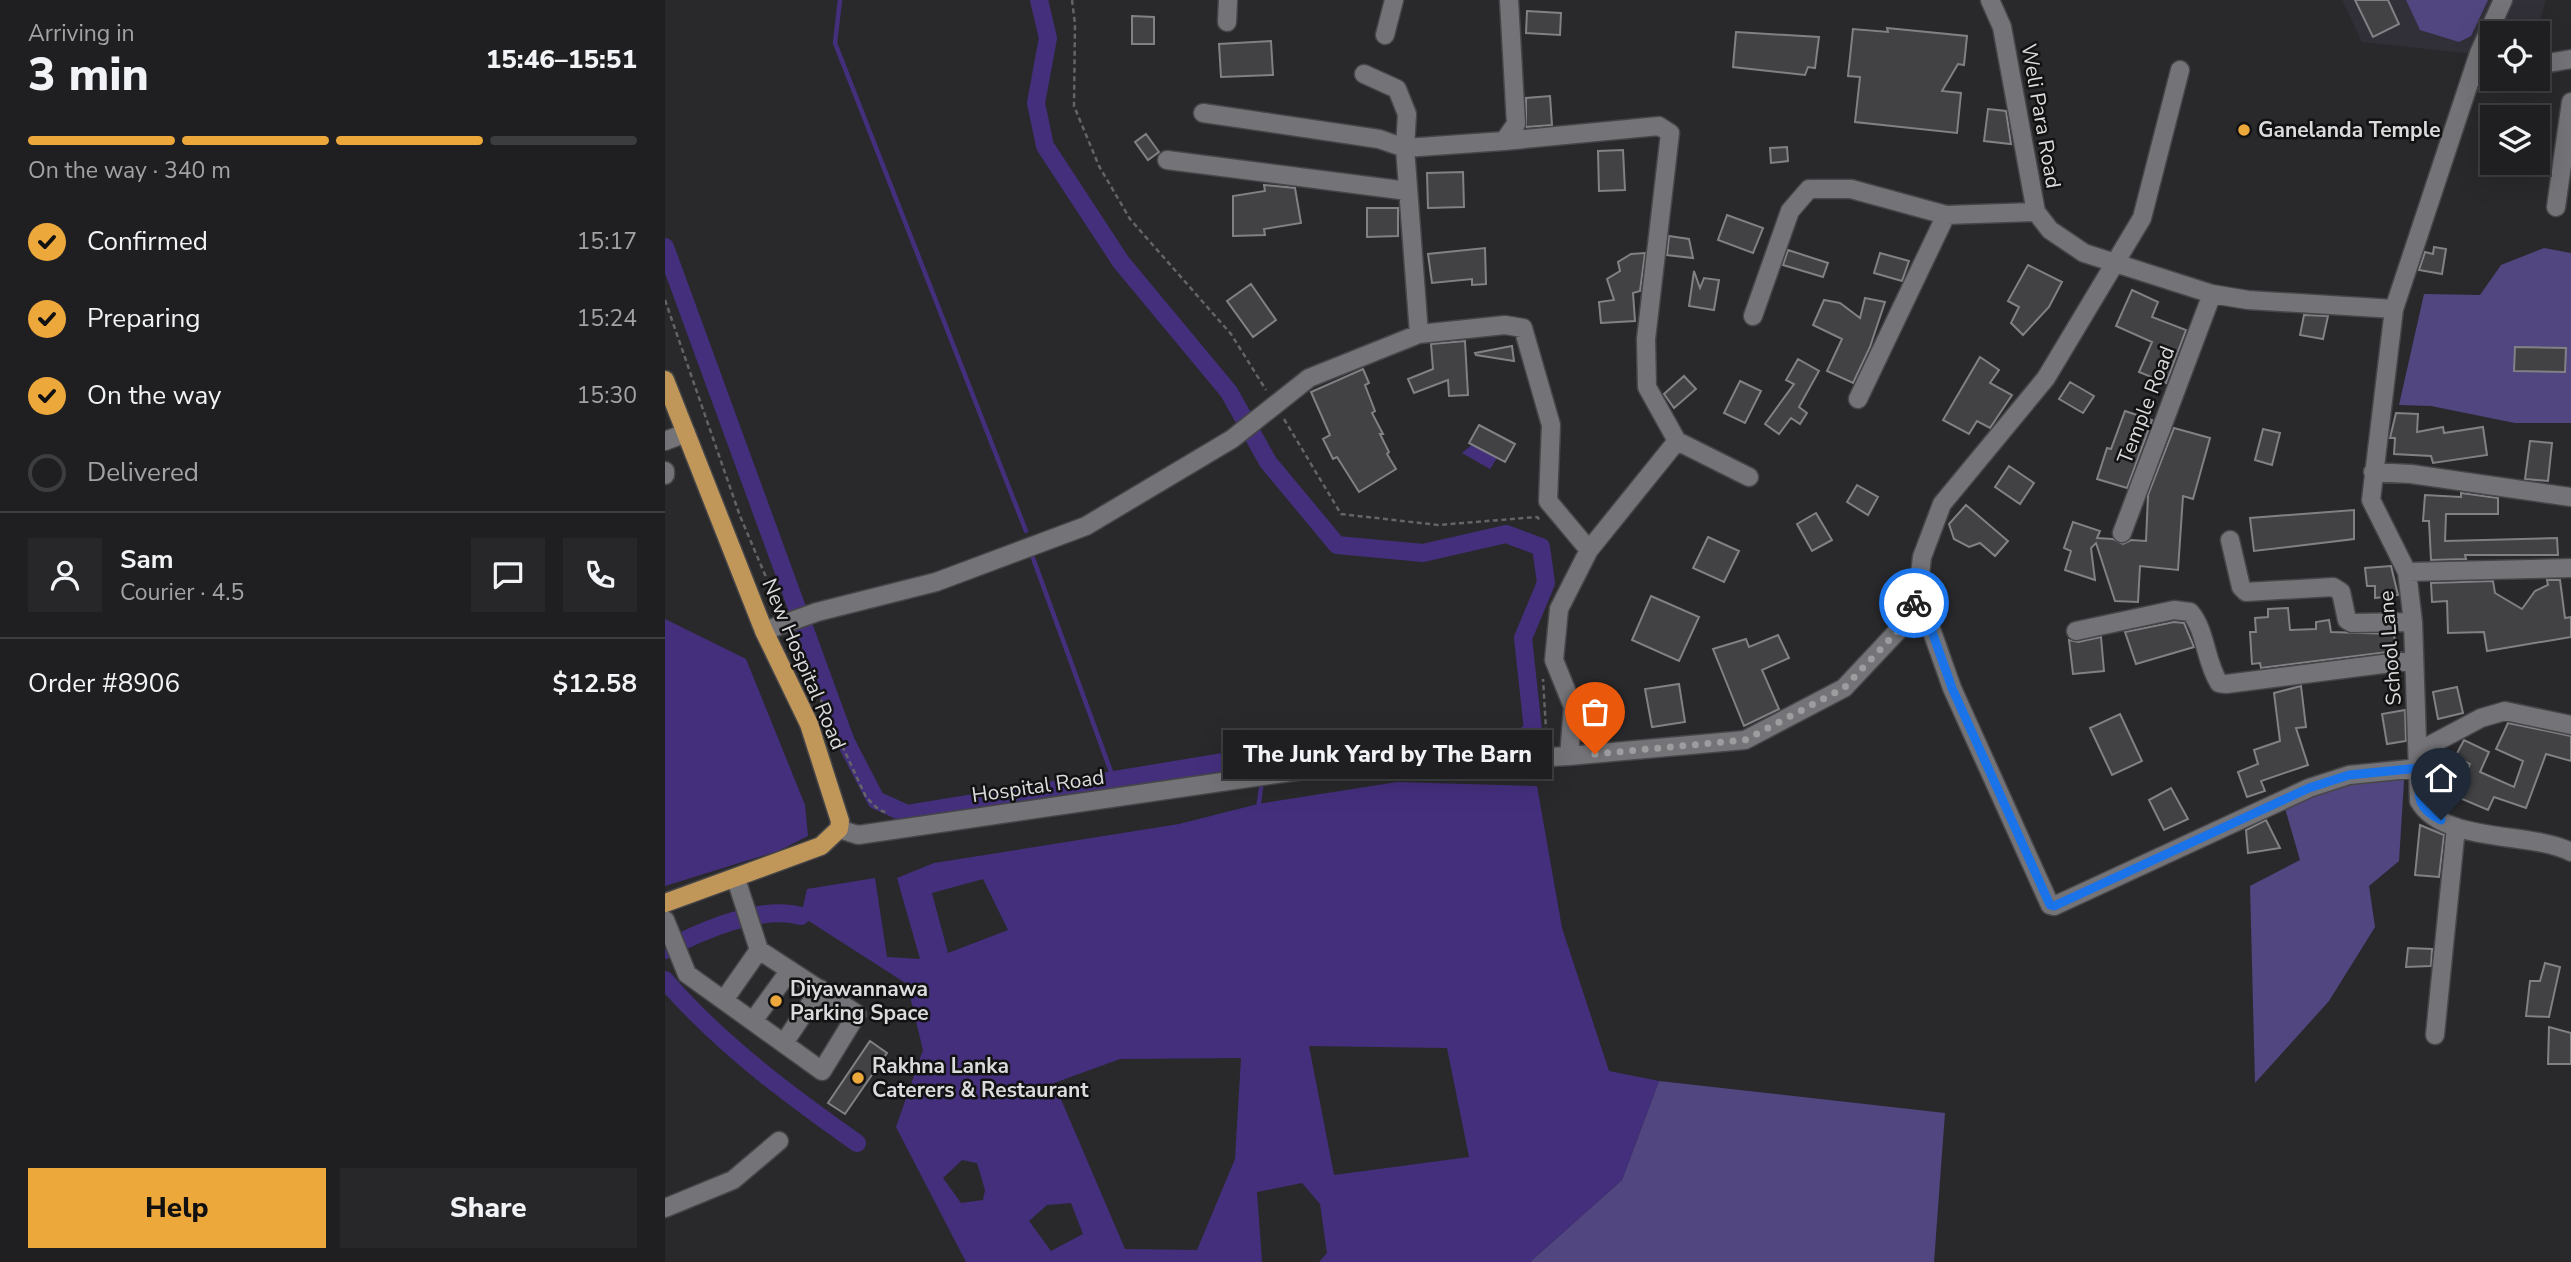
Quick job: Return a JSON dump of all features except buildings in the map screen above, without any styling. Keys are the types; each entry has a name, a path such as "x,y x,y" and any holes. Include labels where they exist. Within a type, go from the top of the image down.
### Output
{"main road":[{"name":"New Hospital Road","path":"665,380 764,631 809,724 841,821 839,830"},
{"path":"665,903 821,846 839,830"}],"street":[{"path":"1227,22 1228,0"},
{"path":"1385,35 1394,0"},
{"path":"1504,141 1516,124 1509,0"},
{"name":"Weli Para Road","path":"1990,0 2002,27 2036,212 2050,230 2084,253 2212,294"},
{"name":"School Lane","path":"2503,0 2479,53 2394,309 2371,500 2407,572 2413,622 2420,801 2426,813 2456,827 2571,852"},
{"path":"2550,63 2571,59"},
{"path":"1677,441 1588,550 1559,609 1554,660 1573,707 1570,756 1745,740 1844,688 1907,621 1918,592 1921,557 1943,504 2046,378 2141,218 2150,194 2180,70"},
{"path":"1364,74 1397,89 1407,114 1405,148 1419,334"},
{"path":"2472,78 2480,76"},
{"path":"2556,206 2571,102"},
{"path":"1203,113 1379,139 1405,148 1660,126 1670,133 1646,340 1647,387 1677,441 1749,477"},
{"path":"1167,160 1408,191"},
{"path":"1753,316 1790,211 1809,188 1851,188 1946,215 2036,212"},
{"path":"1858,399 1946,215"},
{"path":"2212,294 2248,300 2394,309"},
{"name":"Temple Road","path":"2122,533 2212,294"},
{"path":"764,631 817,612 936,582 1086,526 1232,439 1251,421 1309,378 1419,334 1505,325 1523,328 1551,425 1548,501 1588,550"},
{"path":"665,441 686,433"},
{"path":"2373,472 2411,474 2571,496"},
{"path":"2230,540 2241,587 2246,592 2337,588 2347,620 2352,623 2413,622"},
{"path":"2407,572 2571,568"},
{"path":"1918,592 1952,688 2050,905 2054,906 2309,788 2349,775 2419,759 2481,718 2505,711 2571,725"},
{"path":"2076,631 2174,610 2190,612 2198,621 2208,666 2219,683 2226,684 2414,660"},
{"name":"Hospital Road","path":"839,830 858,835 1304,770 1570,756"},
{"path":"2435,1035 2456,827"},
{"path":"668,924 687,974 823,1071 857,1014 759,950 736,879"},
{"path":"724,1000 759,950"},
{"path":"753,1021 790,970"},
{"path":"784,1043 820,989"},
{"path":"665,1208 733,1180 779,1141"}],"path":[{"path":"1072,0 1075,24 1074,106 1099,166 1130,219 1231,334 1341,513 1439,525 1537,517 1541,521"},
{"path":"665,300 740,516 791,622 866,797 879,810 894,816"},
{"path":"1533,748 1546,729 1543,678"}],"shaded area":[{"path":"2342,0 2546,0 2540,21 2480,21 2480,55 2362,42"},
{"path":"2406,0 2488,0 2471,36 2459,42 2420,30"},
{"path":"2544,248 2571,253 2571,423 2515,423 2431,406 2399,405 2424,294 2480,295 2501,265"},
{"path":"1472,445 1497,458 1490,469 1462,453"},
{"path":"665,619 746,659 805,805 808,836 778,851 665,886"},
{"path":"2386,762 2405,765 2399,861 2369,886 2375,927 2329,1001 2255,1083 2250,886 2300,860 2282,798 2353,770"},
{"path":"1397,782 1537,786 1562,928 1609,1071 1659,1081 1622,1180 1530,1262 1319,1262 1327,1253 1320,1204 1302,1183 1257,1192 1262,1262 966,1262 896,1127 923,1050 907,984 801,916 807,889 875,878 887,957 920,959 897,878 934,863 1179,824 1258,804","holes":["983,879 1008,930 948,953 932,893","1309,1046 1447,1048 1469,1157 1334,1175","1241,1058 1235,1159 1197,1250 1125,1249 1054,1083 1120,1059","962,1160 977,1163 985,1190 983,1200 961,1203 943,1178","1071,1203 1083,1234 1051,1251 1029,1221 1047,1205"]},
{"path":"1659,1081 1945,1113 1934,1262 1530,1262 1622,1180"}],"waterway":[{"path":"840,0 835,43 1026,531"},
{"path":"665,247 846,742 876,800 907,814 1266,755 1313,744 1510,747 1533,730 1523,638 1546,583 1541,547 1506,534 1423,553 1337,545 1268,462 1229,392 1121,262 1045,146 1036,103 1048,38 1039,0"},
{"path":"1033,558 1114,780"},
{"path":"1264,772 1266,755"},
{"path":"1258,810 1262,780"},
{"path":"665,950 713,928 749,917 768,914 801,916"},
{"path":"665,980 732,1047 857,1143"}],"way so far":[{"path":"1595,754 1745,740 1844,688 1907,621 1914,603"}],"place":[{"name":"Ganelanda Temple","path":"2244,130"},
{"name":"The Junk Yard by The Barn","path":"1595,754"},
{"name":"Diyawannawa Parking Space","path":"776,1001"},
{"name":"Rakhna Lanka Caterers & Restaurant","path":"858,1078"}],"route":[{"path":"1914,603 1918,592 1952,688 2050,905 2054,906 2309,788 2349,775 2419,768 2420,801 2426,813 2441,820"}]}
